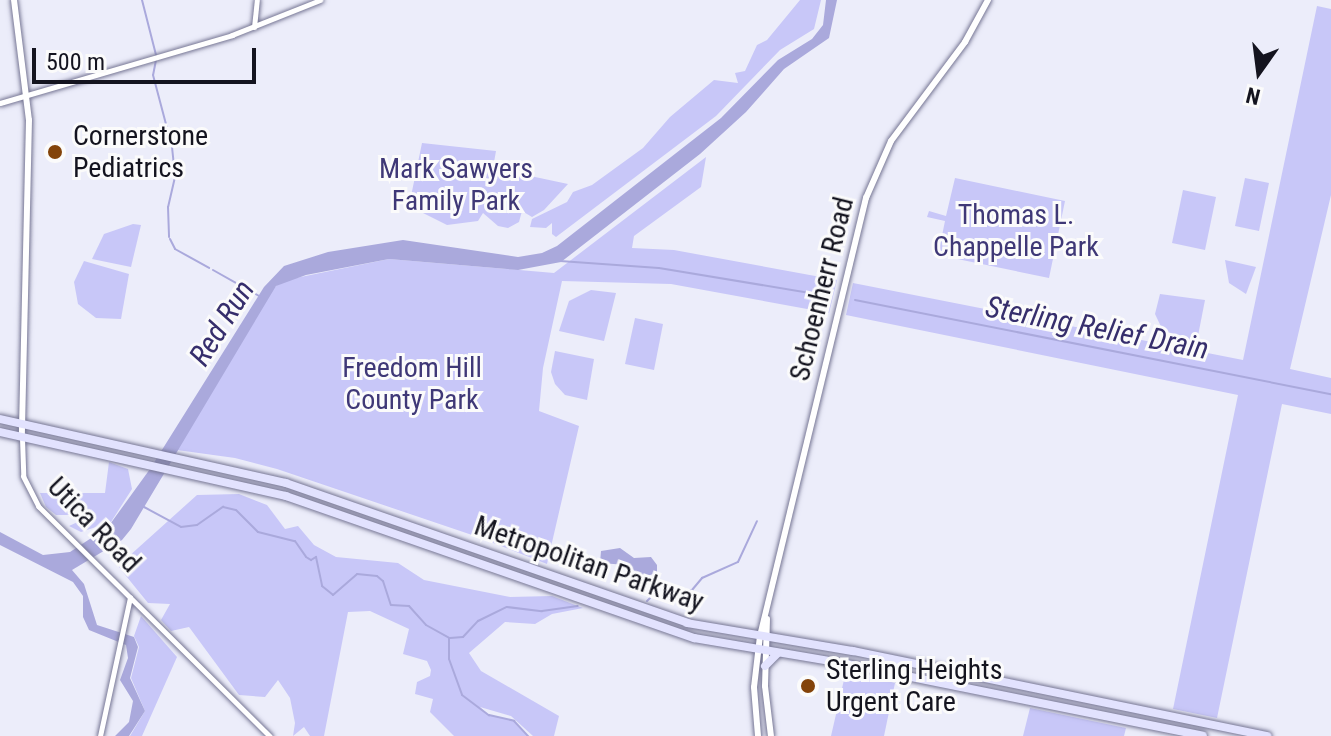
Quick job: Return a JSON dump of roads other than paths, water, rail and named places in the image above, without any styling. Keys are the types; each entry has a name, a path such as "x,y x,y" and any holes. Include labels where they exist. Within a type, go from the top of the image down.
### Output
{"main road":[{"name":"Utica Road","path":"14,0 27,95 29,200 22,437"},
{"name":"Schoenherr Road","path":"758,736 754,687 763,637 869,188 891,141 965,42 988,0"},
{"name":"Metropolitan Parkway","path":"0,419 309,490 673,620 891,658 1267,736"},
{"name":"Metropolitan Parkway","path":"0,432 301,501 666,630 1203,736"},
{"path":"96,453 102,448 102,441"},
{"path":"301,501 302,493 309,490"},
{"path":"464,545 480,564"},
{"path":"614,612 622,607 622,601"},
{"path":"666,630 667,623 673,620"},
{"name":"Schoenherr Road","path":"761,651 771,736"},
{"path":"847,664 853,658 853,651"},
{"path":"765,666 778,653"},
{"path":"884,672 883,662 891,658"},
{"path":"754,687 765,693"},
{"path":"1045,703 1051,700 1052,691"},
{"path":"1083,711 1083,704 1090,699"}],"street":[{"path":"254,27 257,0"},
{"path":"0,103 254,27 320,0"},
{"name":"Utica Road","path":"22,437 22,468 30,492 270,736"},
{"path":"100,736 131,596"},
{"path":"126,616 133,611 144,611"}],"waterway":[{"path":"142,0 156,55"},
{"path":"156,60 153,75 172,147 175,177 168,207 169,237"},
{"path":"170,239 175,249 209,268"},
{"name":"Sterling Relief Drain","path":"560,261 659,268 828,296"},
{"name":"Red Run","path":"213,270 261,297"},
{"name":"Sterling Relief Drain","path":"855,300 1331,394"},
{"path":"144,507 181,527 197,525 223,507 236,510 258,532 295,541 306,557 311,560 316,557 322,586 333,595 357,574 377,576 383,581 391,605 409,606 426,625 449,638 449,659 462,695 489,715 514,721 528,736"},
{"path":"653,597 692,590 702,578 738,562 757,521"},
{"path":"647,601 650,598"},
{"path":"450,638 463,637 478,621 507,607 542,611 578,606"}],"place":[{"name":"Cornerstone Pediatrics","path":"55,152"},
{"name":"Sterling Heights Urgent Care","path":"808,686"}],"park label":[{"name":"Mark Sawyers Family Park","path":"456,185"},
{"name":"Thomas L. Chappelle Park","path":"1016,231"},
{"name":"Freedom Hill County Park","path":"412,384"}]}
